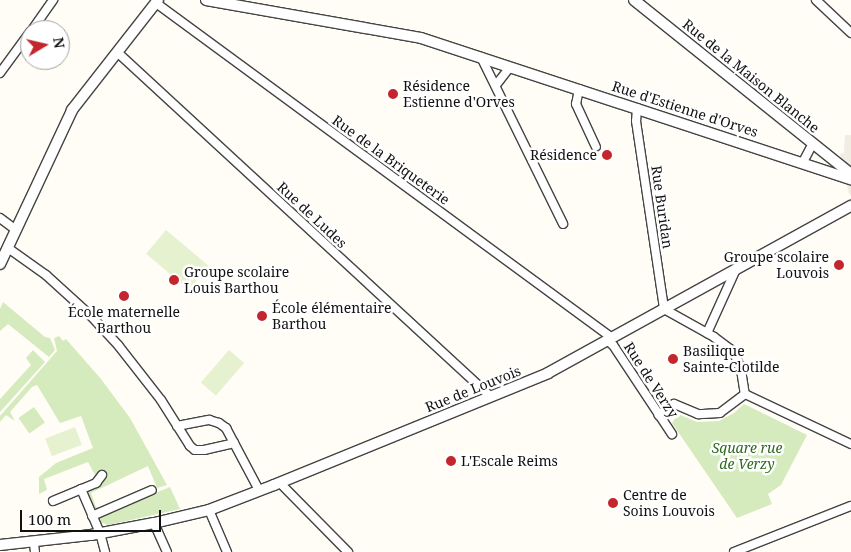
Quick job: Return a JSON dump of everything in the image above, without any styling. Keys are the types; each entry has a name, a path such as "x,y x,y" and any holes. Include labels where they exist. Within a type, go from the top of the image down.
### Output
{"street":[{"path":"39,20 53,0"},
{"name":"Rue d'Estienne d'Orves","path":"206,0 421,38 851,179"},
{"name":"Rue de la Maison Blanche","path":"634,0 851,174"},
{"path":"816,0 851,33"},
{"path":"0,264 72,110 157,1"},
{"name":"Rue de la Briqueterie","path":"157,1 610,339"},
{"path":"0,73 20,46"},
{"name":"Rue de Ludes","path":"117,52 490,396"},
{"path":"481,57 563,224"},
{"path":"496,85 510,67"},
{"path":"579,89 576,104 596,147"},
{"name":"Rue Buridan","path":"637,108 636,120 664,309"},
{"path":"802,162 813,143"},
{"name":"Rue de Louvois","path":"0,545 35,547 154,523 209,510 280,482 548,373 851,206"},
{"path":"0,218 16,230"},
{"path":"8,248 46,275 91,316 142,375 190,446 195,450 204,450 234,443"},
{"path":"707,333 736,269"},
{"path":"664,309 707,333 730,349 737,359 741,370 745,394"},
{"name":"Rue de Verzy","path":"610,339 672,434"},
{"path":"659,415 674,404 698,414 720,413 745,394"},
{"path":"745,394 851,444"},
{"path":"177,426 209,420 219,423 226,428 259,490"},
{"path":"53,501 96,484 102,475"},
{"path":"280,482 348,552"},
{"path":"81,489 100,533 102,551"},
{"path":"92,516 152,490"},
{"path":"734,552 851,506"},
{"path":"209,510 227,552"},
{"path":"154,523 167,552"}],"green space":[{"path":"166,230 209,266 189,290 146,254"},
{"path":"3,302 45,337 50,338 55,350 49,357 8,324 0,331 0,309"},
{"path":"59,336 63,341 66,339 101,379 130,418 167,485 157,488 148,466 91,493 96,507 100,511 97,511 93,509 88,491 102,483 98,474 95,475 88,462 44,479 47,490 39,494 39,477 56,463 93,448 81,416 60,423 37,385 32,387 10,412 15,421 6,415 0,422 0,416 57,351 54,338"},
{"path":"33,350 45,362 0,412 0,399 31,365 26,358"},
{"path":"229,350 244,363 216,396 201,382"},
{"name":"Square rue de Verzy","path":"744,404 807,435 781,485 768,494 772,504 737,518 672,423 678,414 697,422 719,421 734,413"},
{"path":"34,407 45,423 29,433 18,418"},
{"path":"75,427 82,445 52,456 45,438"},
{"path":"170,487 180,509 108,525 99,522 99,516"}],"shaded area":[{"path":"845,135 851,135 851,196 840,154 844,153"}],"place":[{"name":"Résidence Estienne d'Orves","path":"393,94"},
{"name":"Résidence","path":"607,155"},
{"name":"Groupe scolaire Louvois","path":"839,265"},
{"name":"Groupe scolaire Louis Barthou","path":"174,280"},
{"name":"École maternelle Barthou","path":"124,296"},
{"name":"École élémentaire Barthou","path":"262,316"},
{"name":"Basilique Sainte-Clotilde","path":"673,359"},
{"name":"L'Escale Reims","path":"451,461"},
{"name":"Centre de Soins Louvois","path":"613,503"}]}
